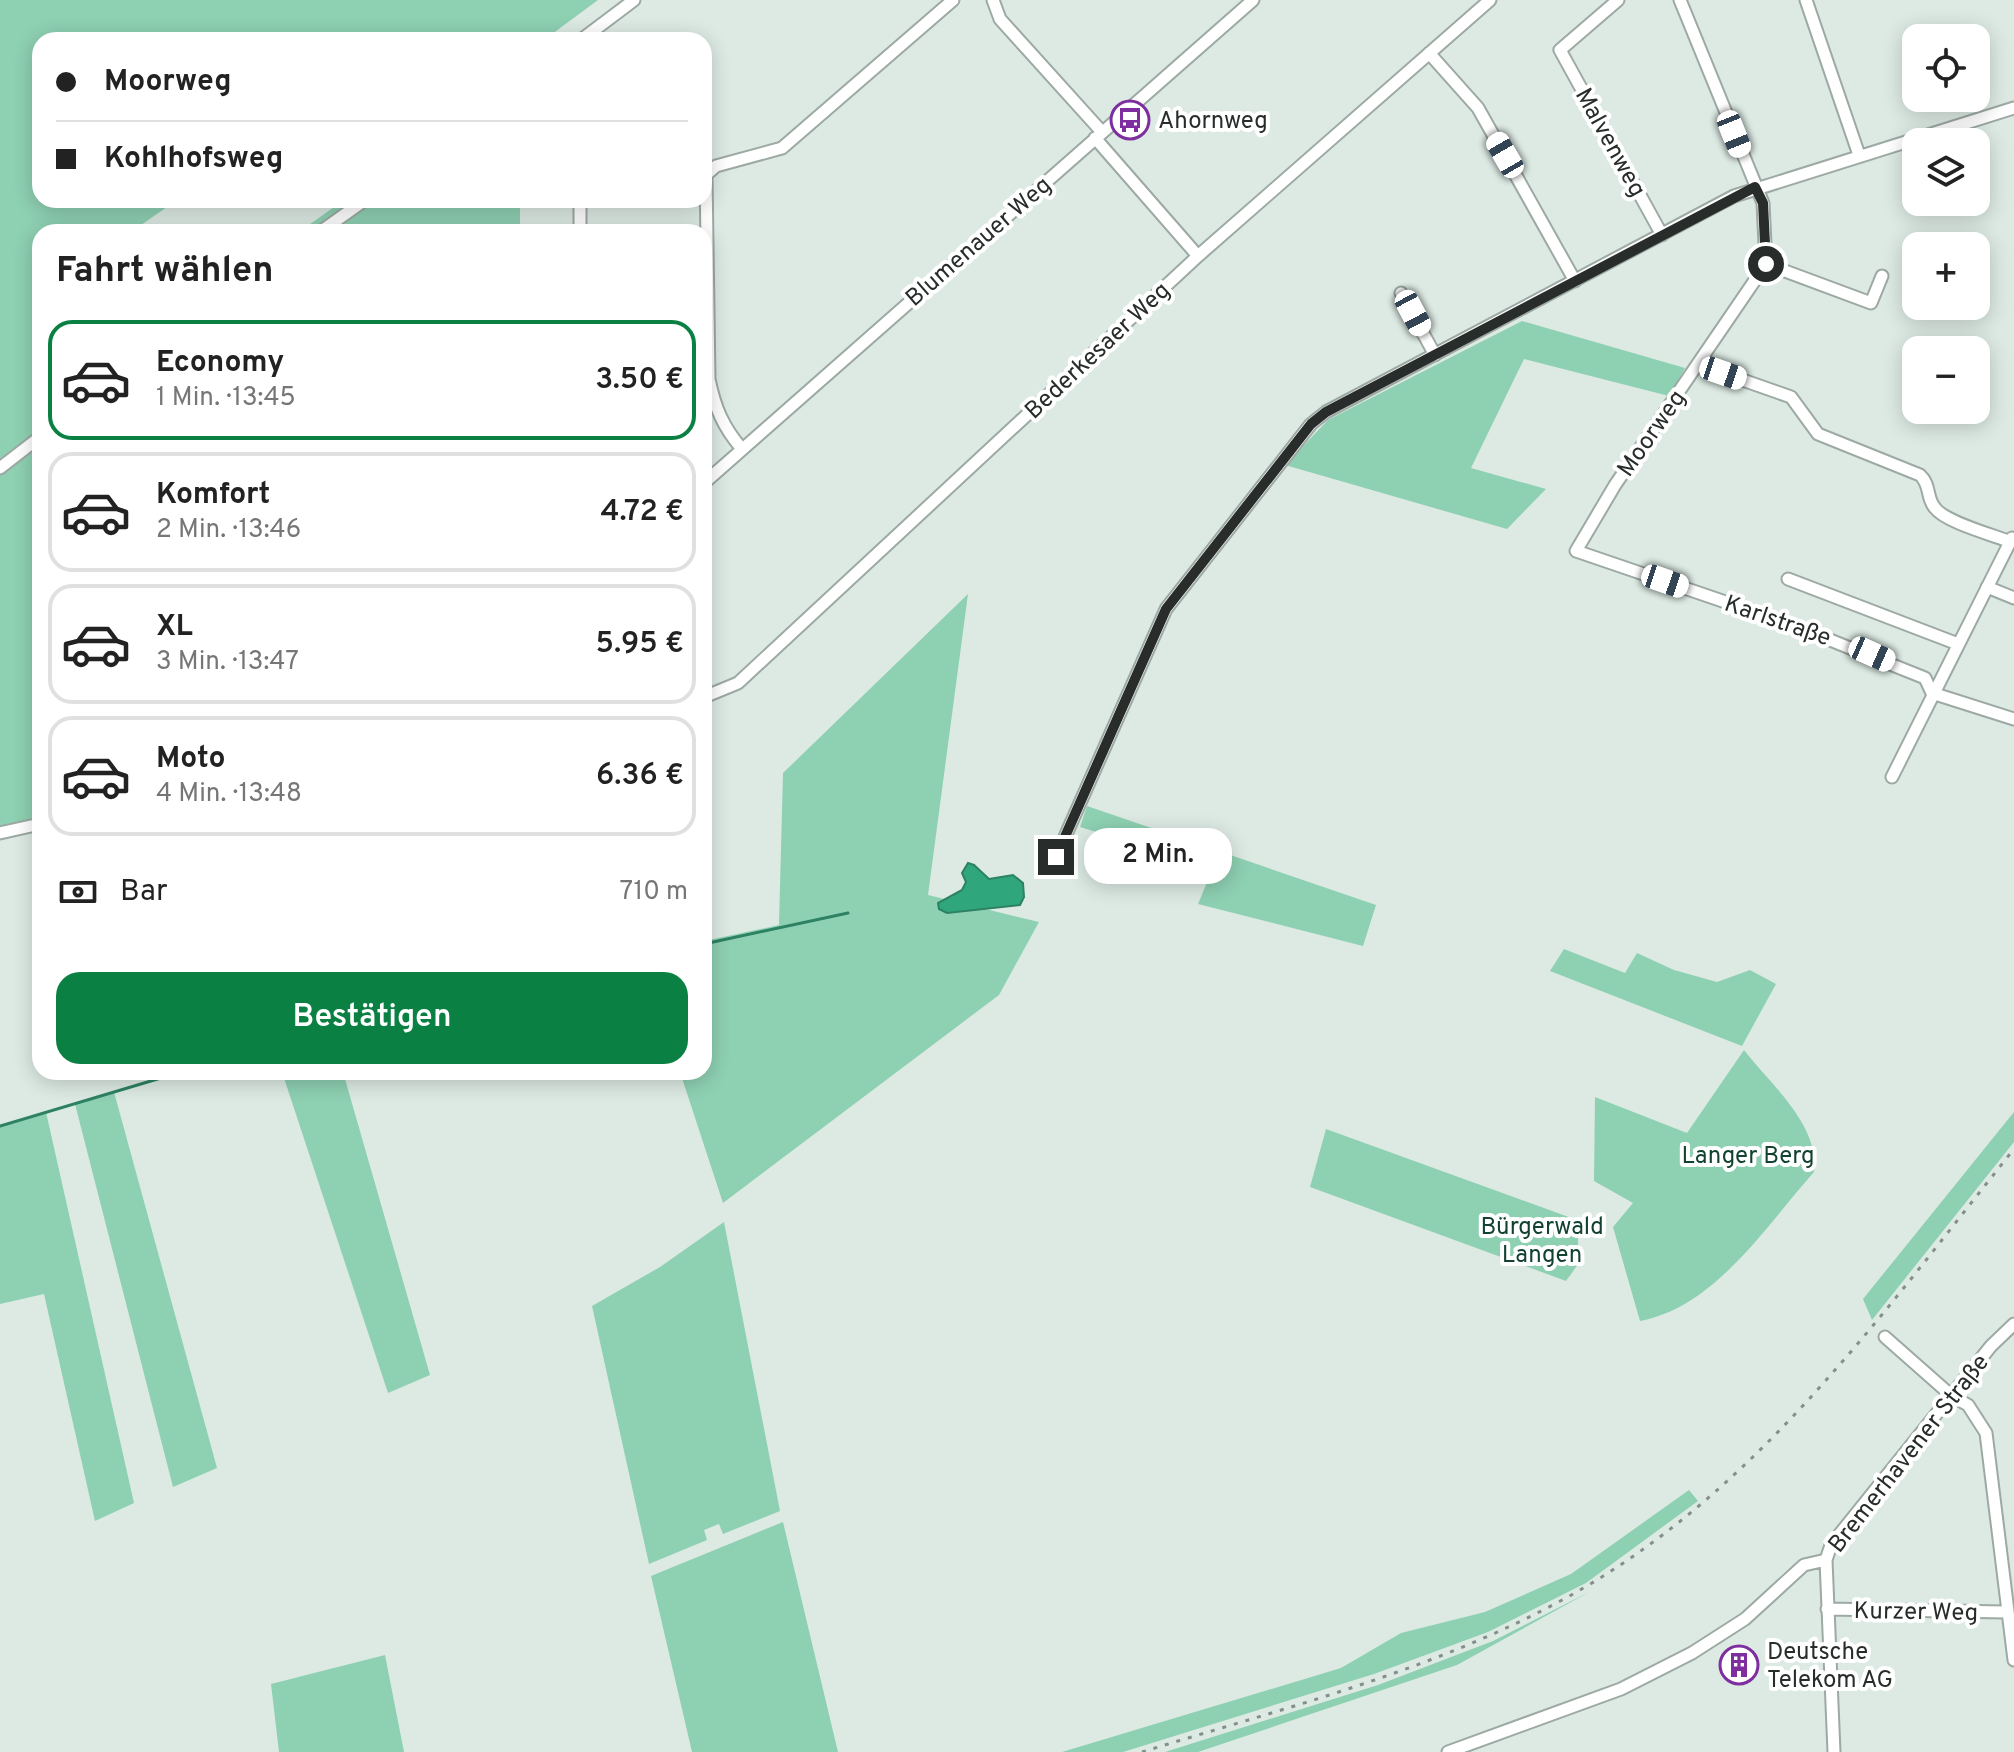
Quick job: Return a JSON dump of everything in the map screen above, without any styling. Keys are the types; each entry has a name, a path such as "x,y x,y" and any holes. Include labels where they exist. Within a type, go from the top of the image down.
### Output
{"street":[{"path":"592,32 634,0"},
{"path":"712,170 782,148 953,0"},
{"path":"993,0 1000,19 1198,256"},
{"name":"Blumenauer Weg","path":"712,476 1253,0"},
{"name":"Bederkesaer Weg","path":"712,694 738,683 1198,256 1490,0"},
{"name":"Malvenweg","path":"1618,0 1560,50 1662,235"},
{"path":"1680,0 1763,203 1766,264 1871,303 1882,276"},
{"path":"1806,0 1859,155"},
{"path":"1429,53 1478,108 1575,281"},
{"path":"1056,857 1149,642 1184,582 1311,424 1435,355 1755,187 2014,108"},
{"path":"331,224 354,208"},
{"name":"Moorweg","path":"1576,551 1615,485 1700,365 1766,264"},
{"path":"1401,293 1435,355"},
{"path":"1700,365 1791,397 1818,434 1920,475 1927,481 1930,502 1938,513 2012,538 1892,777"},
{"path":"712,392 725,429 742,449"},
{"path":"0,468 32,443"},
{"name":"Karlstraße","path":"1576,551 1872,654 1925,678 1932,693 2014,719"},
{"path":"1788,579 1958,644"},
{"path":"1987,587 2014,598"},
{"path":"0,833 32,826"},
{"name":"Bremerhavener Straße","path":"1455,1751 1621,1689 1692,1653 1745,1619 1804,1565 1826,1560 1831,1545 1991,1346 2014,1324"},
{"path":"1885,1337 1953,1397 1968,1405 1986,1433 2014,1660"},
{"path":"1826,1560 1834,1752"},
{"name":"Kurzer Weg","path":"1827,1609 2006,1612"}],"green space":[{"path":"0,0 598,0 555,32 32,32 32,208 166,208 142,224 32,224 32,821 0,828"},
{"path":"333,208 520,208 520,224 310,224"},
{"path":"1522,321 1685,368 1669,396 1524,359 1471,468 1546,489 1507,529 1285,465 1328,420"},
{"path":"968,594 928,895 1039,922 999,995 723,1203 683,1080 712,1080 712,939 779,925 783,773"},
{"path":"1087,806 1376,905 1363,946 1198,904 1213,868 1080,827"},
{"path":"1564,949 1625,973 1637,953 1674,970 1717,982 1750,970 1776,984 1742,1046 1550,971"},
{"name":"Langer Berg","path":"1744,1050 1802,1122 1814,1155 1814,1172 1757,1240 1715,1282 1692,1300 1667,1313 1640,1321 1613,1227 1633,1203 1594,1181 1595,1097 1687,1133"},
{"path":"285,1080 345,1080 430,1375 388,1393"},
{"path":"114,1092 217,1468 173,1487 75,1104"},
{"path":"46,1112 134,1503 95,1521 44,1294 0,1304 0,1126"},
{"path":"2014,1112 2014,1142 1872,1320 1863,1299"},
{"name":"Bürgerwald Langen","path":"1326,1129 1577,1220 1579,1263 1566,1281 1310,1187"},
{"path":"724,1222 780,1511 723,1534 719,1524 704,1530 707,1540 649,1564 592,1306 660,1267"},
{"path":"1689,1490 1698,1501 1586,1583 1488,1632 1374,1674 1123,1752 1062,1752 1341,1668 1401,1633 1485,1612 1571,1574"},
{"path":"783,1522 838,1752 692,1752 651,1576"},
{"path":"1591,1591 1457,1665 1198,1752 1165,1752 1378,1685 1493,1641"},
{"path":"385,1655 404,1752 279,1752 271,1684"}],"shaded area":[{"path":"968,863 989,879 1013,875 1023,883 1024,897 1020,905 947,913 939,909 938,903 962,890 966,882 962,873"}],"waterway":[{"path":"712,942 848,913"},
{"path":"0,1126 154,1080"}],"railway":[{"path":"1142,1752 1348,1689 1449,1652 1547,1608 1619,1566 1685,1517 1747,1463 1804,1404 1859,1343 2014,1149"}],"place":[{"name":"Ahornweg","path":"1130,120"},
{"name":"Deutsche Telekom AG","path":"1739,1665"}],"route":[{"path":"1056,857 1166,609 1184,582 1311,424 1326,412 1755,187 1763,203 1768,248 1766,264"}]}
